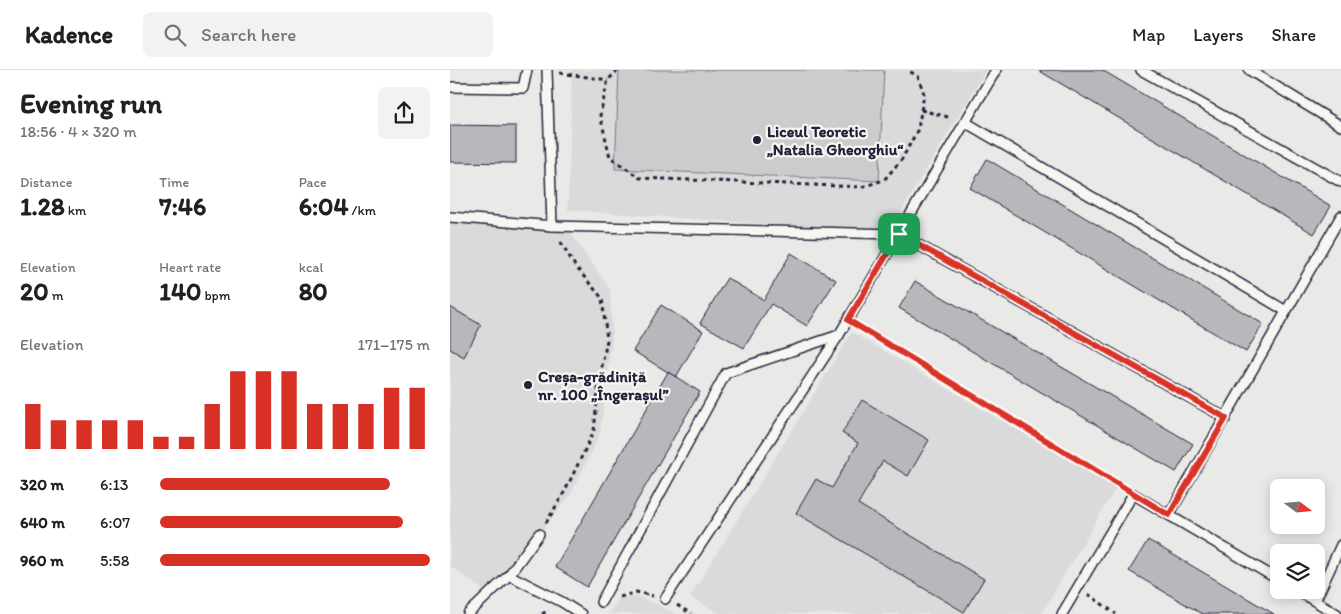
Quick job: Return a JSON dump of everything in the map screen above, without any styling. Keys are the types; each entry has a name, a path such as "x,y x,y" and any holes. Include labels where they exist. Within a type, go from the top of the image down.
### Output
{"lane":[{"path":"450,87 523,88 527,70"},
{"path":"547,70 552,226"},
{"path":"666,598 839,335 996,70"},
{"path":"1141,70 1341,182"},
{"path":"1249,70 1341,126"},
{"path":"965,122 1286,311"},
{"path":"1169,515 1341,216"},
{"path":"450,217 552,226 899,234 1226,418"},
{"path":"601,602 726,374 839,335"},
{"path":"1062,614 1132,494 1270,575"},
{"path":"468,614 509,575 539,534"},
{"path":"1315,601 1341,545"},
{"path":"509,575 562,602 581,614"},
{"path":"1312,599 1337,614"}],"path":[{"path":"547,70 608,80"},
{"path":"618,70 608,80 600,115 610,157 640,178 862,187 884,180 902,159 918,129 924,94 918,76 907,70"},
{"path":"921,110 965,122"},
{"path":"539,534 565,491 594,431 599,381 607,340 602,298 575,266 552,226"},
{"path":"848,320 1132,494"},
{"path":"1078,586 1116,614"}],"shaded area":[{"name":"Liceul Teoretic „Natalia Gheorghiu“","path":"572,70 986,70 888,233 568,210"},
{"path":"619,70 884,70 879,181 615,169"},
{"name":"Creșa-grădiniță nr. 100 „Îngerașul”","path":"450,219 565,225 610,289 612,336 600,434 571,494 539,534 484,591 450,566"},
{"path":"852,332 1116,488 1041,614 720,614 690,597"},
{"path":"620,597 640,597 677,614 609,614"}],"building":[{"path":"1038,70 1102,70 1331,206 1314,234"},
{"path":"450,125 516,126 516,163 450,162"},
{"path":"987,159 1263,324 1246,352 970,188"},
{"path":"791,253 836,280 807,326 771,304 744,348 700,323 727,278 764,300"},
{"path":"915,281 1193,444 1176,472 899,308"},
{"path":"661,305 703,331 676,377 633,351"},
{"path":"450,307 481,325 464,357 450,349"},
{"path":"668,372 700,392 587,587 555,567"},
{"path":"862,400 929,440 908,476 883,461 858,504 984,579 964,612 796,513 816,479 832,488 858,443 842,433"},
{"path":"1148,540 1274,614 1202,614 1129,571"}],"place":[{"name":"Liceul Teoretic „Natalia Gheorghiu“","path":"757,140"},
{"name":"Creșa-grădiniță nr. 100 „Îngerașul”","path":"528,385"}],"route":[{"path":"899,234 1226,418 1169,515 848,320 899,234"}]}
